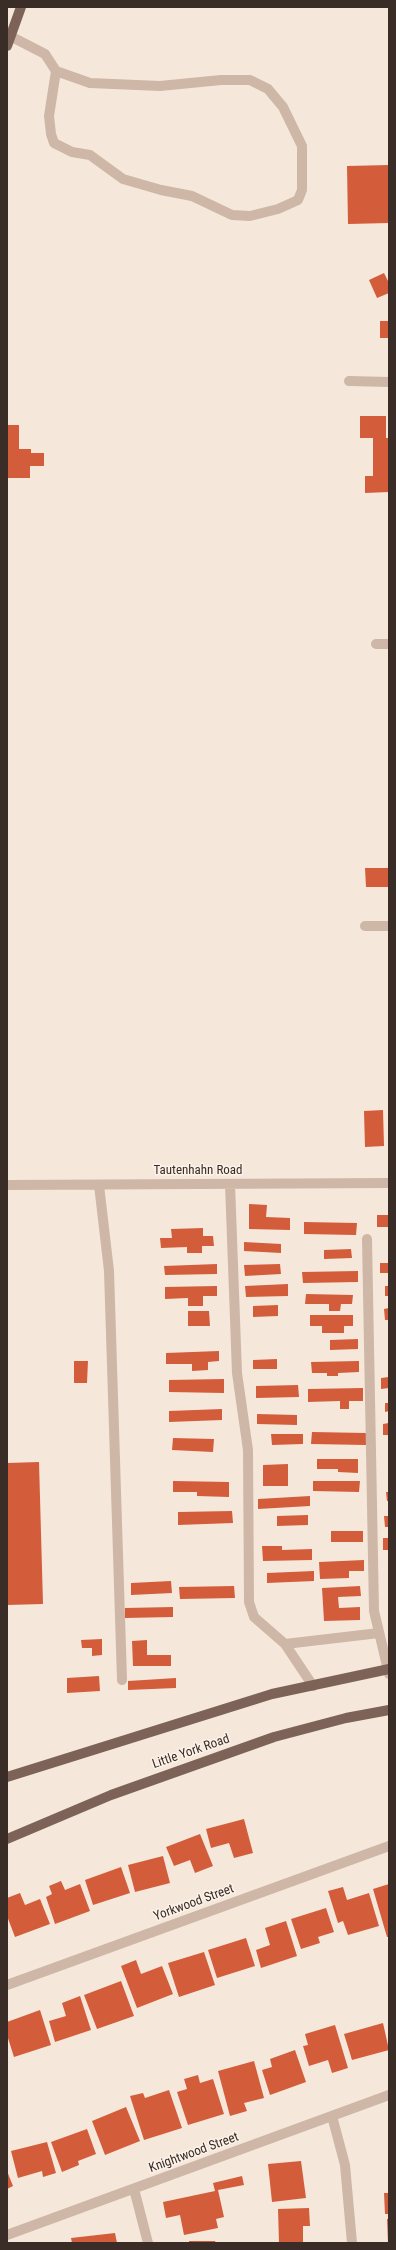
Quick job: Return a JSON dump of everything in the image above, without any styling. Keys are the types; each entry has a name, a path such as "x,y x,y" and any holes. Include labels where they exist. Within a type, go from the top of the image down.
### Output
{"main road":[{"path":"7,46 21,7"},
{"path":"7,1777 272,1694 388,1671"},
{"name":"Little York Road","path":"7,1839 111,1795 274,1737 346,1718 389,1710"}],"street":[{"path":"10,36 45,54 56,71 90,83 160,86 221,80 250,80 268,88 282,107 302,146 302,190 298,200 278,209 250,216 232,215 192,196 161,190 123,179 90,155 72,152 54,143 50,116 56,71"},
{"path":"349,381 389,382"},
{"path":"376,644 389,644"},
{"path":"365,926 389,926"},
{"name":"Tautenhahn Road","path":"7,1185 389,1183"},
{"path":"230,1184 237,1373 248,1450 249,1602 254,1617 285,1644 313,1686"},
{"path":"99,1185 109,1271 122,1680"},
{"path":"368,1239 374,1611 388,1671"},
{"path":"285,1644 379,1633"},
{"name":"Yorkwood Street","path":"7,1985 389,1846"},
{"name":"Knightwood Street","path":"7,2235 389,2095"},
{"path":"332,2116 345,2165 352,2243"},
{"path":"134,2189 148,2243"}],"building":[{"path":"389,165 389,223 348,224 347,166"},
{"path":"384,273 389,283 389,293 377,298 369,280"},
{"path":"380,321 389,321 389,338 380,338"},
{"path":"360,416 386,416 386,438 389,438 389,492 365,493 365,476 373,476 373,438 360,438"},
{"path":"7,425 19,425 19,449 31,449 31,453 44,453 44,466 30,466 30,478 7,478"},
{"path":"365,868 389,868 389,887 366,887"},
{"path":"383,1110 384,1146 365,1147 364,1111"},
{"path":"249,1204 267,1205 266,1217 290,1218 290,1230 249,1229"},
{"path":"377,1215 389,1215 389,1227 377,1227"},
{"path":"304,1222 357,1223 356,1235 304,1234"},
{"path":"203,1228 203,1236 213,1236 214,1246 202,1246 202,1253 187,1253 187,1247 161,1248 160,1238 172,1238 171,1229"},
{"path":"244,1242 281,1244 281,1253 244,1251"},
{"path":"351,1249 352,1258 324,1259 324,1250"},
{"path":"380,1263 389,1263 389,1273 380,1273"},
{"path":"217,1264 217,1274 165,1275 164,1266"},
{"path":"280,1264 281,1274 245,1276 244,1265"},
{"path":"358,1271 358,1282 303,1283 302,1272"},
{"path":"288,1284 288,1296 246,1297 245,1286"},
{"path":"217,1286 217,1296 203,1296 203,1306 188,1306 188,1298 165,1299 165,1287"},
{"path":"385,1286 389,1286 389,1296 385,1296"},
{"path":"306,1294 353,1295 352,1304 341,1304 340,1311 329,1311 329,1304 305,1304"},
{"path":"278,1305 278,1316 253,1317 253,1306"},
{"path":"389,1308 389,1320 385,1320 384,1309"},
{"path":"188,1311 209,1311 210,1326 188,1326"},
{"path":"310,1315 353,1315 353,1326 344,1326 344,1333 322,1333 322,1326 310,1326"},
{"path":"358,1339 358,1349 330,1350 330,1340"},
{"path":"219,1351 219,1361 208,1362 208,1370 192,1371 192,1364 166,1364 166,1353"},
{"path":"277,1359 277,1369 253,1369 253,1360"},
{"path":"74,1361 88,1361 87,1383 74,1383"},
{"path":"359,1361 359,1372 338,1373 338,1376 327,1376 327,1373 312,1373 311,1362"},
{"path":"389,1377 389,1388 381,1389 381,1378"},
{"path":"224,1379 224,1393 169,1392 169,1380"},
{"path":"298,1385 299,1397 256,1398 256,1386"},
{"path":"363,1388 363,1401 349,1401 349,1409 340,1409 340,1401 308,1402 308,1389"},
{"path":"385,1403 389,1403 389,1411 385,1412"},
{"path":"222,1409 222,1420 169,1422 169,1411"},
{"path":"257,1414 297,1415 297,1425 257,1424"},
{"path":"389,1423 389,1435 383,1435 383,1424"},
{"path":"312,1432 366,1433 366,1445 311,1444"},
{"path":"271,1434 303,1434 303,1444 272,1445"},
{"path":"173,1438 214,1439 213,1452 172,1450"},
{"path":"317,1459 358,1459 358,1473 338,1472 338,1469 317,1469"},
{"path":"39,1462 43,1604 7,1605 7,1463"},
{"path":"288,1464 288,1486 263,1486 263,1465"},
{"path":"173,1481 229,1482 229,1497 197,1496 197,1492 173,1492"},
{"path":"313,1481 360,1481 359,1492 313,1491"},
{"path":"386,1492 389,1492 389,1501 387,1501"},
{"path":"310,1496 310,1506 258,1509 258,1499"},
{"path":"232,1511 233,1523 178,1525 178,1512"},
{"path":"308,1515 308,1525 277,1526 277,1516"},
{"path":"384,1516 389,1516 389,1527 385,1527"},
{"path":"331,1531 363,1531 363,1542 331,1542"},
{"path":"383,1538 389,1538 389,1550 383,1550"},
{"path":"262,1546 282,1546 282,1550 312,1549 312,1560 263,1561"},
{"path":"364,1560 364,1571 349,1571 349,1578 320,1579 319,1562"},
{"path":"314,1571 314,1581 267,1583 267,1573"},
{"path":"171,1581 172,1593 131,1595 131,1583"},
{"path":"234,1586 235,1598 180,1599 179,1587"},
{"path":"360,1586 361,1596 338,1597 339,1608 360,1607 360,1620 324,1621 322,1588"},
{"path":"173,1607 173,1617 125,1618 125,1608"},
{"path":"102,1639 102,1655 92,1656 92,1648 82,1648 81,1640"},
{"path":"147,1640 147,1655 171,1655 171,1666 133,1666 132,1641"},
{"path":"99,1676 100,1691 67,1693 67,1678"},
{"path":"176,1678 176,1688 128,1690 128,1681"},
{"path":"244,1819 253,1853 234,1858 229,1843 211,1848 206,1829"},
{"path":"200,1834 213,1866 195,1873 190,1860 174,1866 166,1847"},
{"path":"163,1856 170,1883 135,1892 128,1865"},
{"path":"121,1867 130,1893 93,1905 85,1880"},
{"path":"61,1881 65,1890 80,1884 90,1911 55,1924 46,1897 52,1894 49,1886"},
{"path":"389,1884 389,1937 387,1937 373,1889"},
{"path":"343,1887 347,1900 369,1893 379,1926 348,1935 343,1921 338,1923 328,1891"},
{"path":"20,1893 25,1905 40,1899 50,1924 15,1937 7,1916 7,1898"},
{"path":"326,1908 334,1932 318,1937 320,1943 301,1949 291,1919"},
{"path":"286,1921 297,1956 261,1968 256,1950 270,1945 265,1928"},
{"path":"246,1938 255,1966 217,1978 208,1950"},
{"path":"204,1952 215,1985 179,1997 168,1963"},
{"path":"136,1960 141,1974 162,1966 173,1994 137,2008 121,1966"},
{"path":"121,1981 134,2016 97,2029 84,1995"},
{"path":"80,1996 91,2030 55,2042 49,2021 66,2016 62,2003"},
{"path":"40,2010 51,2045 14,2057 7,2035 7,2022"},
{"path":"383,2023 389,2050 352,2060 344,2034"},
{"path":"335,2025 348,2068 332,2073 328,2060 309,2066 303,2046 308,2045 305,2034"},
{"path":"295,2050 306,2082 270,2095 262,2070 272,2067 270,2059"},
{"path":"254,2061 264,2098 244,2103 247,2111 230,2116 218,2071"},
{"path":"198,2075 200,2083 213,2079 224,2114 188,2125 177,2092 187,2089 184,2079"},
{"path":"169,2090 182,2128 144,2140 130,2096 143,2093 145,2098"},
{"path":"126,2107 140,2141 105,2155 92,2121"},
{"path":"87,2129 96,2154 78,2161 79,2165 62,2172 51,2142"},
{"path":"47,2142 56,2173 43,2177 42,2171 18,2178 11,2151"},
{"path":"301,2161 306,2198 272,2202 268,2164"},
{"path":"7,2171 13,2186 7,2189"},
{"path":"242,2176 244,2185 218,2190 224,2217 216,2219 218,2228 184,2235 180,2215 166,2218 163,2202 215,2191 213,2183"},
{"path":"384,2193 389,2193 389,2214 385,2214"},
{"path":"309,2208 310,2226 303,2226 303,2243 279,2243 278,2209"},
{"path":"387,2219 389,2219 389,2243 388,2243"},
{"path":"115,2233 117,2243 72,2243 71,2238"},
{"path":"189,2241 215,2241 216,2243 189,2243"}]}
